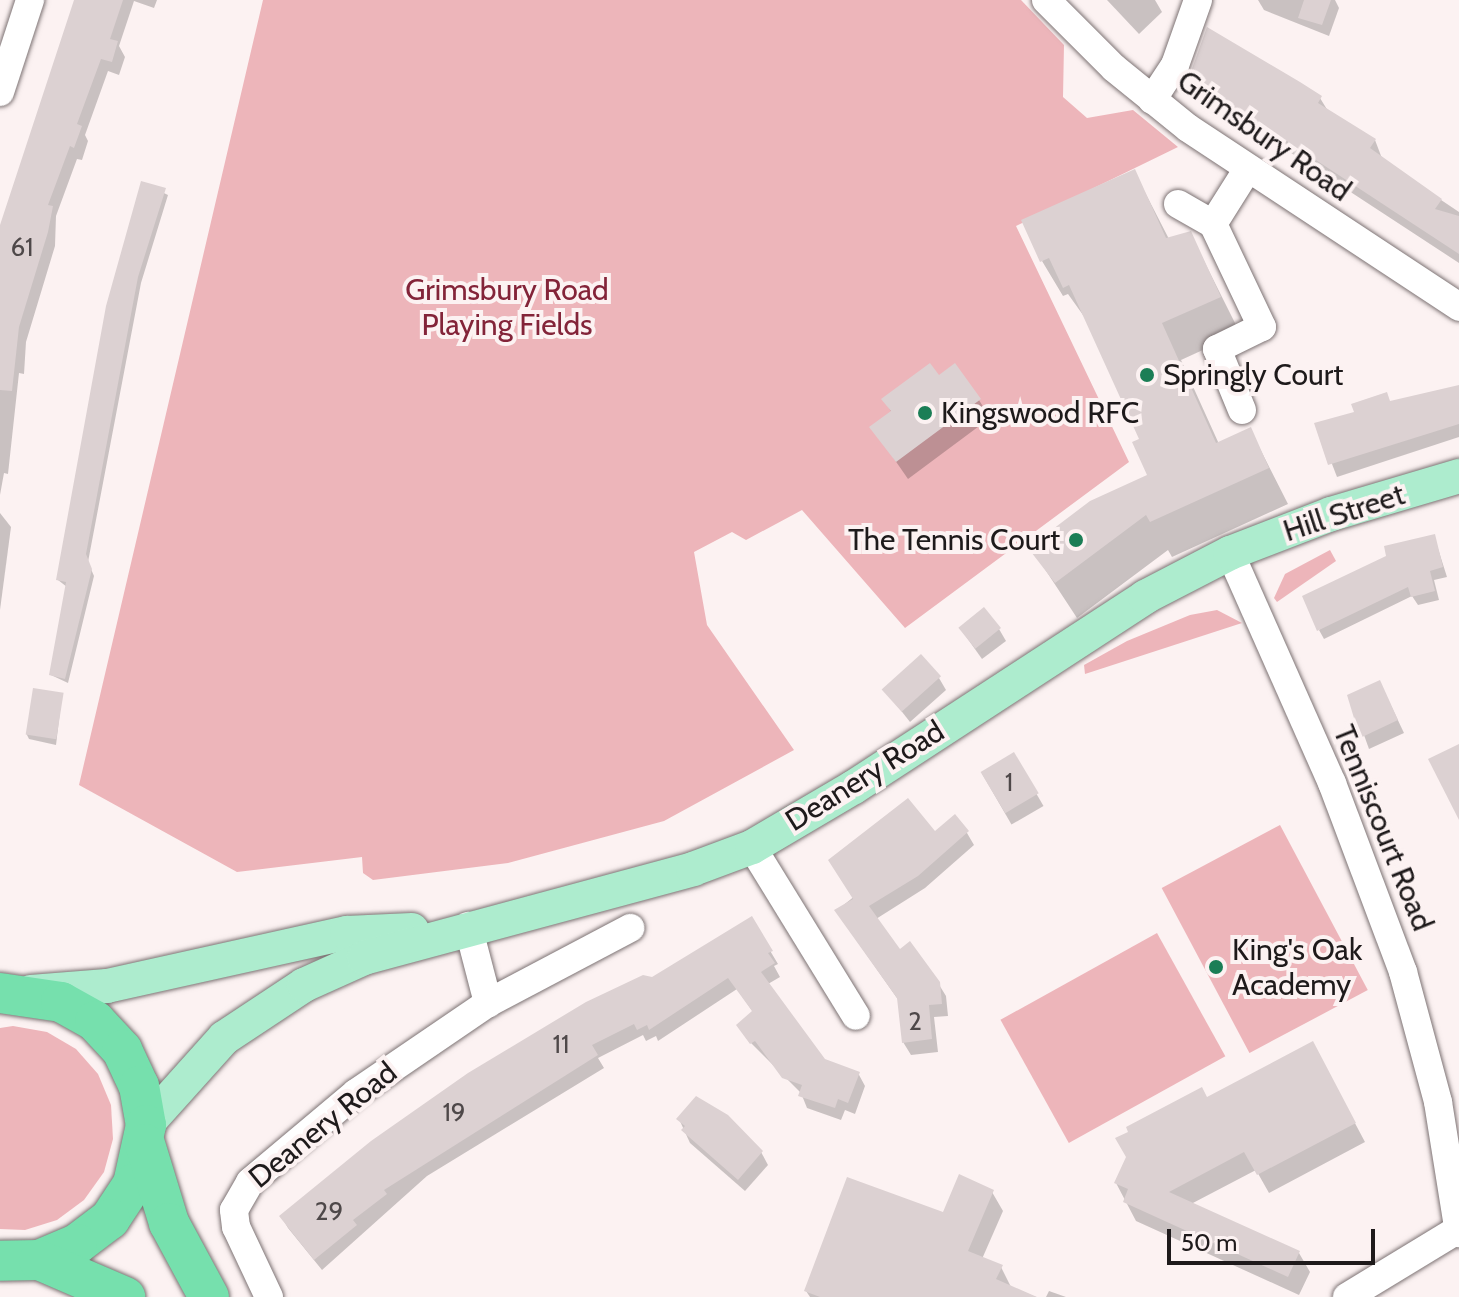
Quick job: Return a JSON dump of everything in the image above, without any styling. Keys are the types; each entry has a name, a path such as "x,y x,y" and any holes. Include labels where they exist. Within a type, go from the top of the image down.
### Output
{"highway":[{"path":"11,992 61,1002 104,1031 122,1050 139,1086 145,1134 169,1223 209,1297"},
{"path":"13,1263 77,1244 110,1219 133,1184 145,1134"},
{"path":"13,1263 125,1297"}],"main road":[{"name":"Hill Street","path":"1230,553 1331,514 1459,476"},
{"name":"Deanery Road","path":"145,1134 194,1066 269,1003 364,958 468,926 693,869 752,847 854,787 1145,597 1230,553"},
{"name":"Deanery Road","path":"11,992 107,986 347,933 468,926"}],"street":[{"path":"0,92 30,0"},
{"name":"Grimsbury Road","path":"1046,0 1152,100 1247,170 1459,307"},
{"path":"1152,100 1175,65 1198,0"},
{"path":"1213,224 1247,170"},
{"path":"1178,204 1213,224 1262,327 1217,349 1242,410"},
{"name":"Tenniscourt Road","path":"1230,553 1332,783 1403,972 1438,1102 1458,1232"},
{"path":"752,847 856,1016"},
{"path":"468,926 488,1003"},
{"name":"Deanery Road","path":"269,1297 236,1227 234,1210 250,1182 356,1093 488,1003 630,928"},
{"path":"1347,1297 1458,1232"}],"green space":[{"name":"Grimsbury Road Playing Fields","path":"263,0 1021,0 1064,45 1063,97 1087,118 1133,110 1178,147 1016,226 1129,462 905,628 802,510 746,540 732,532 694,552 707,625 794,750 664,821 508,863 373,880 363,873 362,857 237,872 79,785"},
{"path":"1330,550 1336,561 1277,602 1274,598 1285,574"},
{"path":"1217,610 1242,623 1085,674 1084,665 1127,641 1190,615"},
{"path":"1280,825 1368,990 1249,1053 1162,888"},
{"path":"1157,933 1225,1056 1069,1143 1000,1020"},
{"path":"13,1026 47,1032 76,1049 98,1074 111,1105 113,1139 104,1172 84,1200 57,1220 25,1230 0,1229 0,1028"}],"building":[{"path":"74,0 123,0 110,39 118,41 112,62 101,59 77,124 82,126 74,148 70,146 48,205 53,206 48,232 19,327 12,391 0,390 0,225"},
{"path":"1304,0 1331,0 1322,25 1298,18"},
{"path":"1207,27 1322,96 1318,103 1376,139 1370,148 1442,199 1435,209 1459,216 1459,254 1189,77"},
{"name":"Springly Court","path":"1135,169 1166,238 1191,231 1221,297 1162,323 1216,443 1251,427 1269,468 1150,522 1146,515 1055,583 1028,548 1090,501 1147,475 1132,442 1139,439 1069,285 1063,288 1049,258 1040,262 1021,220"},
{"path":"141,181 166,188 138,277 86,554 92,569 65,679 49,675 66,582 56,580 106,306"},
{"name":"Kingswood RFC","path":"930,363 939,375 955,363 981,399 896,462 869,427 891,411 881,399"},
{"path":"1459,385 1459,424 1328,465 1314,423 1354,412 1351,404 1387,392 1390,401"},
{"path":"1435,534 1443,567 1430,571 1435,591 1411,597 1408,587 1317,631 1302,596 1386,556 1384,546"},
{"path":"984,607 1001,628 975,649 958,628"},
{"path":"921,654 941,676 902,712 882,689"},
{"path":"1380,680 1398,720 1360,738 1347,695"},
{"path":"33,688 64,693 56,739 26,734"},
{"path":"1459,744 1459,820 1428,759"},
{"path":"1014,752 1039,793 1005,813 981,772"},
{"path":"908,798 935,831 955,814 969,831 918,876 869,906 900,949 910,941 940,982 942,1004 929,1005 932,1039 902,1043 897,998 834,910 853,899 828,860"},
{"path":"752,916 773,951 768,953 775,963 761,972 825,1059 860,1072 848,1103 838,1099 835,1108 798,1096 802,1085 782,1078 755,1041 750,1044 736,1025 752,1011 728,978 649,1030 647,1025 637,1030 634,1024 592,1045 598,1055 384,1190 387,1194 353,1220 357,1225 314,1260 279,1216 371,1141 468,1073 586,1002 643,975 652,977"},
{"path":"1313,1041 1356,1123 1257,1175 1244,1152 1169,1192 1300,1251 1288,1277 1123,1202 1128,1189 1114,1183 1126,1157 1115,1138 1128,1132 1126,1127 1202,1087 1207,1097"},
{"path":"696,1096 728,1115 763,1151 738,1180 681,1130 685,1126 676,1119"},
{"path":"959,1174 994,1190 968,1251 1003,1265 996,1279 1037,1297 820,1297 804,1291 847,1177 943,1212"}],"place":[{"name":"Springly Court","path":"1147,375"},
{"name":"Kingswood RFC","path":"925,413"},
{"name":"The Tennis Court","path":"1076,540"},
{"name":"King's Oak Academy","path":"1216,967"}]}
